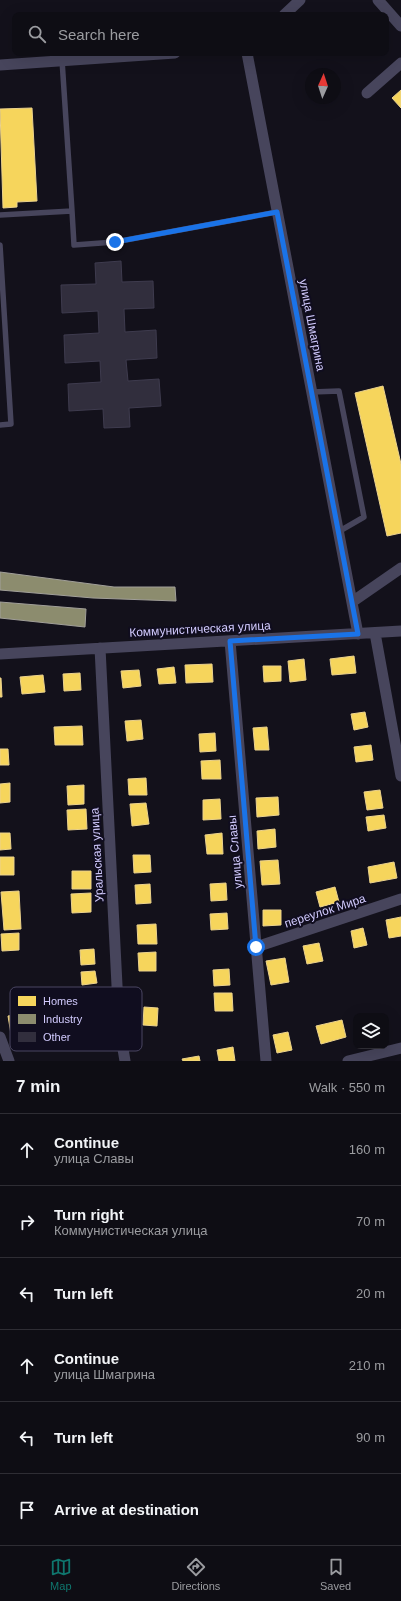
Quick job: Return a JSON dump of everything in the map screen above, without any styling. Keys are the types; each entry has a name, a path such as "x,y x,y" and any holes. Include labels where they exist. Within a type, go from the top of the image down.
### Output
{"street":[{"path":"287,12 300,0"},
{"path":"378,0 389,12"},
{"path":"389,12 401,26"},
{"path":"0,64 127,56"},
{"name":"улица Шмагрина","path":"247,56 358,634"},
{"path":"367,93 401,63"},
{"path":"352,602 401,568"},
{"name":"Коммунистическая улица","path":"0,654 401,631"},
{"path":"375,633 401,776"},
{"name":"улица Славы","path":"230,641 266,1061"},
{"name":"Уральская улица","path":"100,648 117,987"},
{"name":"переулок Мира","path":"256,947 401,899"},
{"path":"0,1037 9,1061"},
{"path":"348,1061 401,1048"},
{"name":"Уральская улица","path":"123,1051 125,1061"}],"lane":[{"path":"62,60 74,245 115,242 277,212"},
{"path":"0,215 72,211"},
{"path":"0,245 11,424 0,425"},
{"path":"312,392 339,390 364,517 338,532"}],"building: Homes":[{"path":"401,90 401,108 392,98"},
{"path":"32,108 37,201 17,202 17,207 3,208 0,109"},
{"path":"383,386 401,464 401,533 387,536 355,393"},
{"path":"354,656 356,673 332,675 330,659"},
{"path":"304,659 306,680 290,682 288,661"},
{"path":"212,664 213,682 186,683 185,665"},
{"path":"263,666 281,666 281,681 264,682"},
{"path":"174,667 176,683 159,684 157,669"},
{"path":"139,670 141,686 123,688 121,671"},
{"path":"80,673 81,690 64,691 63,674"},
{"path":"43,675 45,692 22,694 20,677"},
{"path":"1,678 2,697 0,697"},
{"path":"365,712 368,727 354,730 351,714"},
{"path":"141,720 143,739 127,741 125,721"},
{"path":"82,726 83,745 55,745 54,727"},
{"path":"267,727 269,750 255,750 253,728"},
{"path":"215,733 216,751 200,752 199,734"},
{"path":"371,745 373,760 356,762 354,747"},
{"path":"0,749 8,749 9,765 0,765"},
{"path":"220,760 221,779 202,779 201,761"},
{"path":"146,778 147,795 129,795 128,779"},
{"path":"10,783 10,802 0,803 0,784"},
{"path":"84,785 84,804 68,805 67,786"},
{"path":"380,790 383,808 367,810 364,792"},
{"path":"278,797 279,815 257,817 256,798"},
{"path":"220,799 221,819 203,820 203,800"},
{"path":"146,803 149,824 132,826 130,804"},
{"path":"86,809 87,829 68,830 67,810"},
{"path":"384,815 386,828 368,831 366,817"},
{"path":"275,829 276,847 258,849 257,831"},
{"path":"0,833 10,833 11,849 0,850"},
{"path":"222,833 223,854 207,854 205,835"},
{"path":"133,855 150,855 151,872 134,873"},
{"path":"0,857 14,857 14,875 0,875"},
{"path":"278,860 280,884 262,885 260,861"},
{"path":"394,862 397,878 370,883 368,867"},
{"path":"72,871 91,871 91,889 72,889"},
{"path":"226,883 227,900 211,901 210,884"},
{"path":"150,884 151,903 136,904 135,885"},
{"path":"335,887 339,902 320,907 316,892"},
{"path":"19,891 21,929 4,930 1,892"},
{"path":"91,893 91,912 72,913 71,894"},
{"path":"263,910 281,910 281,925 263,926"},
{"path":"227,913 228,929 211,930 210,914"},
{"path":"401,917 401,936 389,938 386,920"},
{"path":"156,924 157,944 138,944 137,925"},
{"path":"363,928 367,945 354,948 351,931"},
{"path":"19,933 19,950 2,951 1,934"},
{"path":"319,943 323,961 307,964 303,946"},
{"path":"94,949 95,964 81,965 80,950"},
{"path":"156,952 156,971 139,971 138,953"},
{"path":"285,958 289,982 271,985 266,961"},
{"path":"229,969 230,985 214,986 213,970"},
{"path":"95,971 97,983 82,985 81,972"},
{"path":"214,993 232,993 233,1011 215,1011"},
{"path":"144,1007 158,1008 157,1026 143,1025"},
{"path":"8,1016 10,1016 10,1028"},
{"path":"342,1020 346,1037 321,1044 316,1026"},
{"path":"288,1032 292,1050 277,1053 273,1035"},
{"path":"233,1047 235,1061 219,1061 217,1050"},
{"path":"199,1056 200,1061 183,1061 182,1059"}],"building: Industry":[{"path":"0,572 114,587 175,587 176,601 93,598 0,590"},
{"path":"0,602 86,609 85,627 0,618"}],"building: Other":[{"path":"121,261 122,282 153,281 154,308 124,309 125,332 156,330 157,358 126,360 128,381 159,379 161,406 129,408 130,427 104,428 103,409 69,411 68,384 101,382 100,361 65,363 64,335 99,333 98,311 62,313 61,285 96,284 95,263"}],"route":[{"path":"115,242 277,212 358,634 230,641 256,947"}]}
